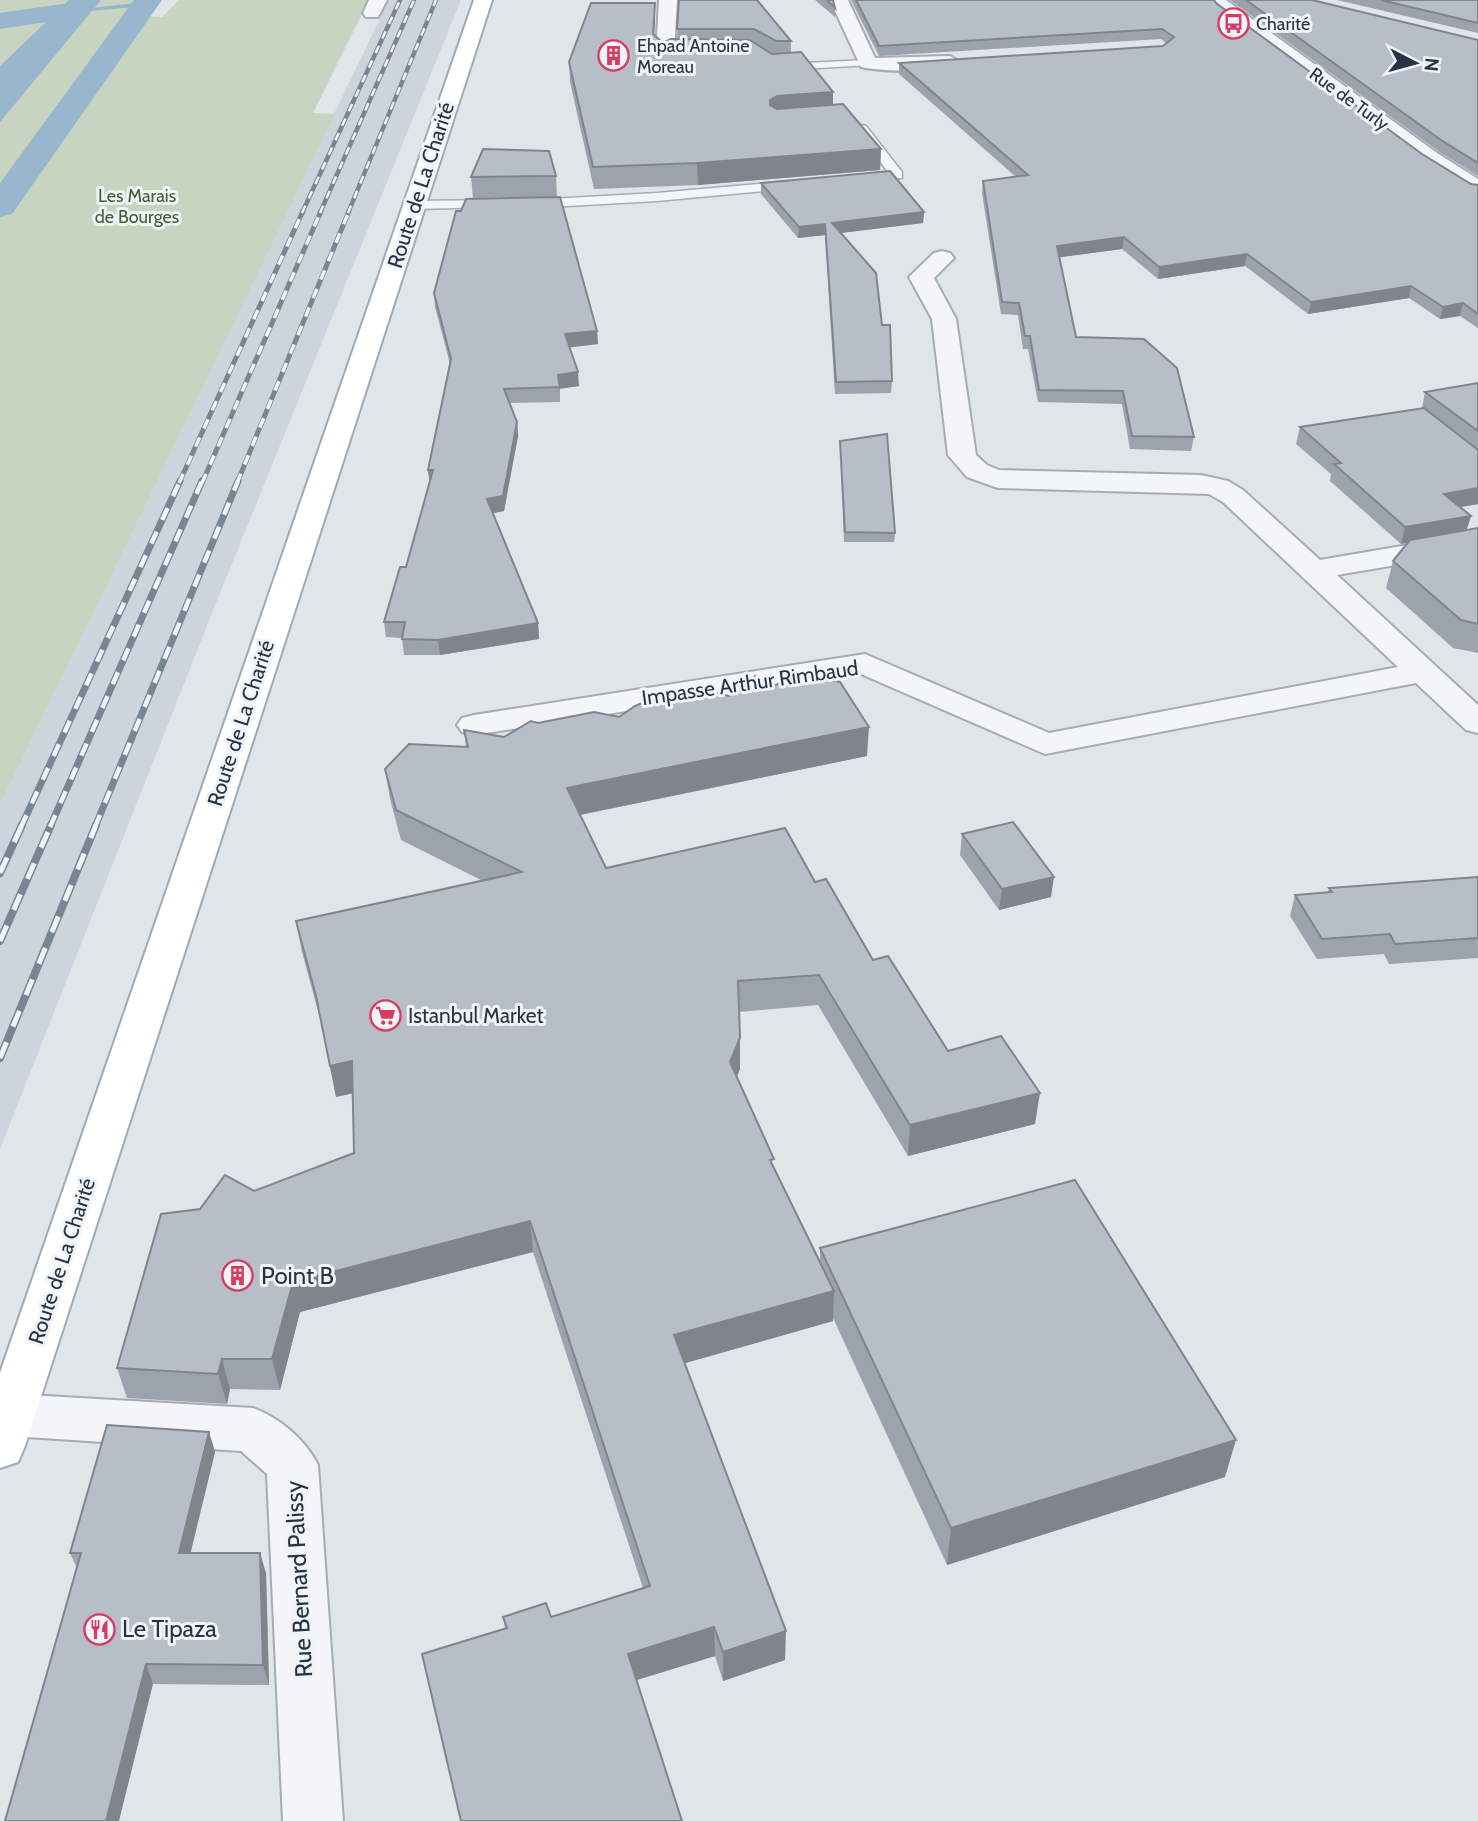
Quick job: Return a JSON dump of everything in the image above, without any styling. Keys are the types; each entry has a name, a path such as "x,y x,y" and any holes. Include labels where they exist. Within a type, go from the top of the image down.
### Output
{"main road":[{"name":"Route de La Charité","path":"5,1430 483,0"}],"street":[{"path":"668,0 672,54"},
{"path":"839,0 868,63 886,66 968,61"},
{"name":"Rue de Turly","path":"1214,2 1429,158 1478,188"},
{"path":"942,258 921,277 944,319 962,455 969,466 981,475 998,478 1201,484 1218,487 1233,496 1315,570 1478,723"},
{"path":"1315,570 1478,542"},
{"name":"Impasse Arthur Rimbaud","path":"474,724 865,664 1045,744 1423,672"},
{"name":"Rue Bernard Palissy","path":"5,1430 253,1430 292,1465 313,1821"}],"lane":[{"path":"772,68 868,63"},
{"path":"844,180 897,174 852,117"},
{"path":"414,205 517,204 657,197 804,183"}],"shaded area":[{"path":"389,0 461,0 214,608 0,1149 0,805"}],"green space":[{"name":"Les Marais de Bourges","path":"0,0 159,0 145,16 162,17 179,0 369,0 313,113 335,114 0,805"}],"water":[{"path":"69,0 101,0 0,122 0,66"}],"building":[{"path":"679,0 757,0 791,41 776,41 754,29 677,29"},
{"path":"856,0 1214,0 1422,154 1471,184 1478,185 1478,314 1463,303 1443,307 1411,286 1311,302 1247,254 1159,267 1124,237 1057,246 1076,337 1144,339 1177,368 1194,437 1132,436 1123,391 1039,390 1030,336 1025,336 1019,303 1002,302 983,181 1028,175 899,63 1163,46 1174,37 1162,29 879,46"},
{"path":"1246,0 1312,0 1478,40 1478,163 1441,140"},
{"path":"1381,0 1478,0 1478,23"},
{"path":"591,3 655,3 653,34 663,43 671,39 750,40 772,54 801,52 833,92 777,96 770,100 770,105 777,109 843,104 881,149 697,163 593,167 569,62"},
{"path":"483,149 549,151 556,176 471,177"},
{"path":"890,171 924,212 832,223 876,273 882,325 890,325 892,381 836,382 825,224 799,227 761,183"},
{"path":"560,197 597,331 565,334 578,372 558,375 560,387 504,389 517,422 503,496 487,499 538,623 438,640 402,639 405,622 384,622 400,567 406,567 433,470 428,470 451,359 434,293 456,211 461,211 466,199"},
{"path":"1478,383 1478,431 1425,392"},
{"path":"1424,408 1478,450 1478,488 1444,494 1471,516 1405,527 1334,464 1341,463 1300,427"},
{"path":"887,434 895,533 845,532 840,441"},
{"path":"1478,528 1478,624 1461,620 1393,561 1410,540"},
{"path":"799,673 840,682 869,727 567,788 606,868 785,828 815,882 826,879 873,960 888,956 948,1051 1001,1036 1040,1093 910,1125 819,975 738,981 740,1038 730,1062 774,1159 770,1160 834,1291 674,1335 786,1631 723,1652 714,1627 628,1654 682,1821 461,1821 422,1654 507,1628 503,1617 546,1603 551,1617 650,1586 530,1221 293,1282 272,1359 222,1359 218,1374 117,1368 161,1214 200,1209 225,1175 254,1191 354,1153 352,1061 330,1066 316,996 296,921 522,872 396,810 385,769 409,744 468,747 464,730 504,737 531,721 538,723 594,712 619,717 635,706 669,692 709,691 729,696 755,676 764,691"},
{"path":"1013,822 1054,877 1002,889 962,834"},
{"path":"1478,877 1478,938 1395,944 1390,934 1322,939 1295,895 1332,892 1329,888"},
{"path":"1075,1180 1236,1440 951,1528 820,1248"},
{"path":"107,1425 209,1432 179,1553 260,1553 263,1665 146,1664 106,1821 5,1821 81,1553 70,1553"}],"waterway":[{"path":"0,207 148,0"},
{"path":"76,10 146,4"},
{"path":"0,21 76,10"}],"railway":[{"path":"302,213 400,0"},
{"path":"320,213 414,0"},
{"path":"348,213 436,0"},
{"path":"179,483 303,211"},
{"path":"202,483 321,211"},
{"path":"237,483 349,211"},
{"path":"21,827 180,481"},
{"path":"50,827 202,481"},
{"path":"95,827 238,481"},
{"path":"0,873 22,825"},
{"path":"0,941 51,825"},
{"path":"0,1058 96,825"}],"place":[{"name":"Charité","path":"1233,24"},
{"name":"Ehpad Antoine Moreau","path":"614,56"},
{"name":"Istanbul Market","path":"385,1016"},
{"name":"Point B","path":"238,1276"},
{"name":"Le Tipaza","path":"99,1629"}]}
